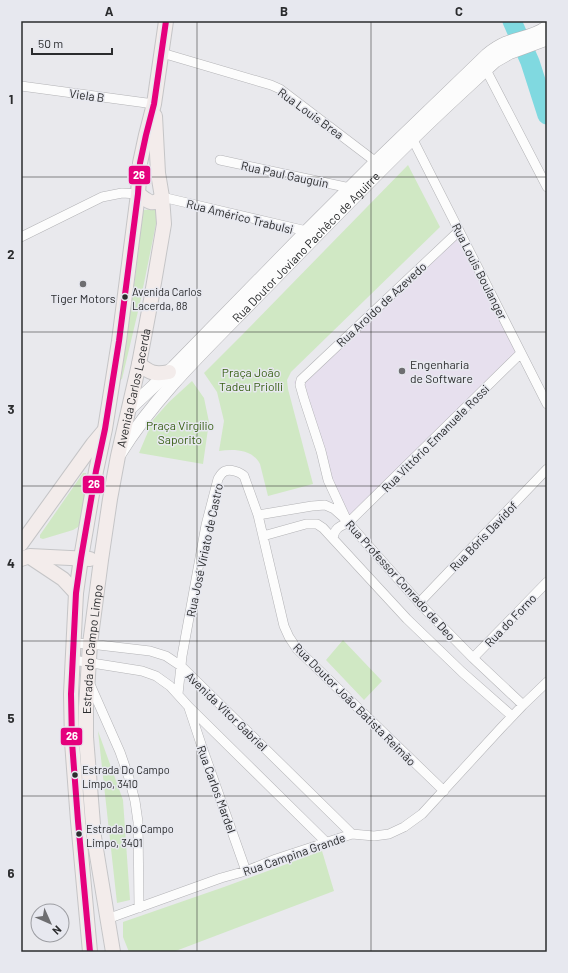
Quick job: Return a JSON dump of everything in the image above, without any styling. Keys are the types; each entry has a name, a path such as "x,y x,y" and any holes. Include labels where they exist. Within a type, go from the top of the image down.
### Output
{"main road":[{"name":"Avenida Carlos Lacerda","path":"96,471 105,429 119,341 138,191 140,163 154,104 166,21"},
{"path":"532,40 547,27"},
{"path":"532,40 547,39"},
{"name":"Rua Doutor Joviano Pachêco de Aguirre","path":"129,410 379,165 484,65 495,61 507,48 532,40"},
{"name":"Avenida Carlos Lacerda","path":"118,456 139,364 164,224 162,192 158,173 154,104"},
{"name":"Rua Doutor Joviano Pachêco de Aguirre","path":"118,456 144,418 181,375 312,232 350,188 379,165"},
{"path":"138,191 150,182 157,183 162,192"},
{"path":"139,364 149,372 156,374 169,372"},
{"path":"21,544 105,429 129,410"},
{"name":"Estrada do Campo Limpo","path":"113,952 94,837 86,737 86,707 90,644 110,499 118,456"},
{"path":"74,470 87,469 96,471 107,484 110,499"},
{"name":"Estrada do Campo Limpo","path":"90,952 72,742 71,694 76,593 96,471"},
{"path":"25,558 81,558 101,560"},
{"path":"25,558 63,578 76,593"},
{"path":"87,918 104,944 113,952"}],"street":[{"name":"Rua Louis Brea","path":"162,53 280,89 379,165"},
{"path":"484,65 547,187"},
{"name":"Viela B","path":"21,86 154,104"},
{"name":"Rua Louis Boulanger","path":"410,135 547,404"},
{"name":"Rua Paul Gauguin","path":"220,160 350,188"},
{"path":"21,237 102,197 138,191"},
{"name":"Rua Américo Trabulsi","path":"162,192 312,232"},
{"name":"Rua Aroldo de Azevedo","path":"348,523 328,480 321,451 300,385 301,380 460,231"},
{"name":"Rua Vittório Emanuele Rossi","path":"333,539 336,530 342,525 348,523 521,353"},
{"name":"Rua Bóris Davidof","path":"419,602 547,469"},
{"name":"Rua José Víriato de Castro","path":"178,694 181,666 206,525 218,479 222,473 225,471 237,472 244,476 258,515"},
{"name":"Rua Professor Conrado de Deo","path":"258,515 312,506 325,505 334,509 343,517 419,602 473,658 523,704"},
{"name":"Rua Doutor João Batista Reimão","path":"258,515 284,626 297,649 444,791"},
{"name":"Rua Professor Conrado de Deo","path":"263,536 306,524 317,524 323,528 407,618 462,672 512,716"},
{"name":"Rua do Forno","path":"473,658 547,582"},
{"name":"Avenida Vitor Gabriel","path":"74,643 150,651 166,656 181,666 352,834"},
{"name":"Avenida Vitor Gabriel","path":"72,660 142,671 156,676 170,686 189,707 326,842"},
{"path":"87,678 120,752 135,801 138,822 139,908"},
{"name":"Rua Campina Grande","path":"107,920 221,878 246,871 326,842 352,834 374,836 389,834 404,827 422,814 523,704 547,682"},
{"path":"86,707 97,711 107,721"},
{"name":"Rua Carlos Mardel","path":"189,707 246,871"}],"shaded area":[{"path":"459,231 521,353 348,523 294,382"}],"green space":[{"name":"Praça João Tadeu Priolli","path":"408,165 440,227 291,372 287,380 288,389 313,484 268,496 260,464 257,459 242,451 219,451 224,421 217,392 204,373"},
{"path":"159,209 140,303 122,379 116,382 135,275 142,210"},
{"name":"Praça Virgílio Saporito","path":"192,381 204,398 209,422 203,464 139,453 153,420 169,402"},
{"path":"83,473 86,473 87,476 82,522 73,530 43,539 40,538 40,535"},
{"path":"343,640 382,681 364,700 326,660"},
{"path":"98,731 123,800 130,900 117,903"},
{"path":"322,851 334,891 173,952 129,952 123,937 123,922"}],"waterway":[{"path":"512,21 530,62 547,115"}],"transit line":[{"name":"26","path":"90,952 72,742 71,694 76,593 119,341 138,194 140,163 154,104 166,21"}],"place":[{"name":"Tiger Motors","path":"83,284"},
{"name":"Avenida Carlos Lacerda, 88","path":"125,297"},
{"name":"Engenharia de Software","path":"402,371"},
{"name":"Estrada Do Campo Limpo, 3410","path":"75,775"},
{"name":"Estrada Do Campo Limpo, 3401","path":"79,834"}]}
